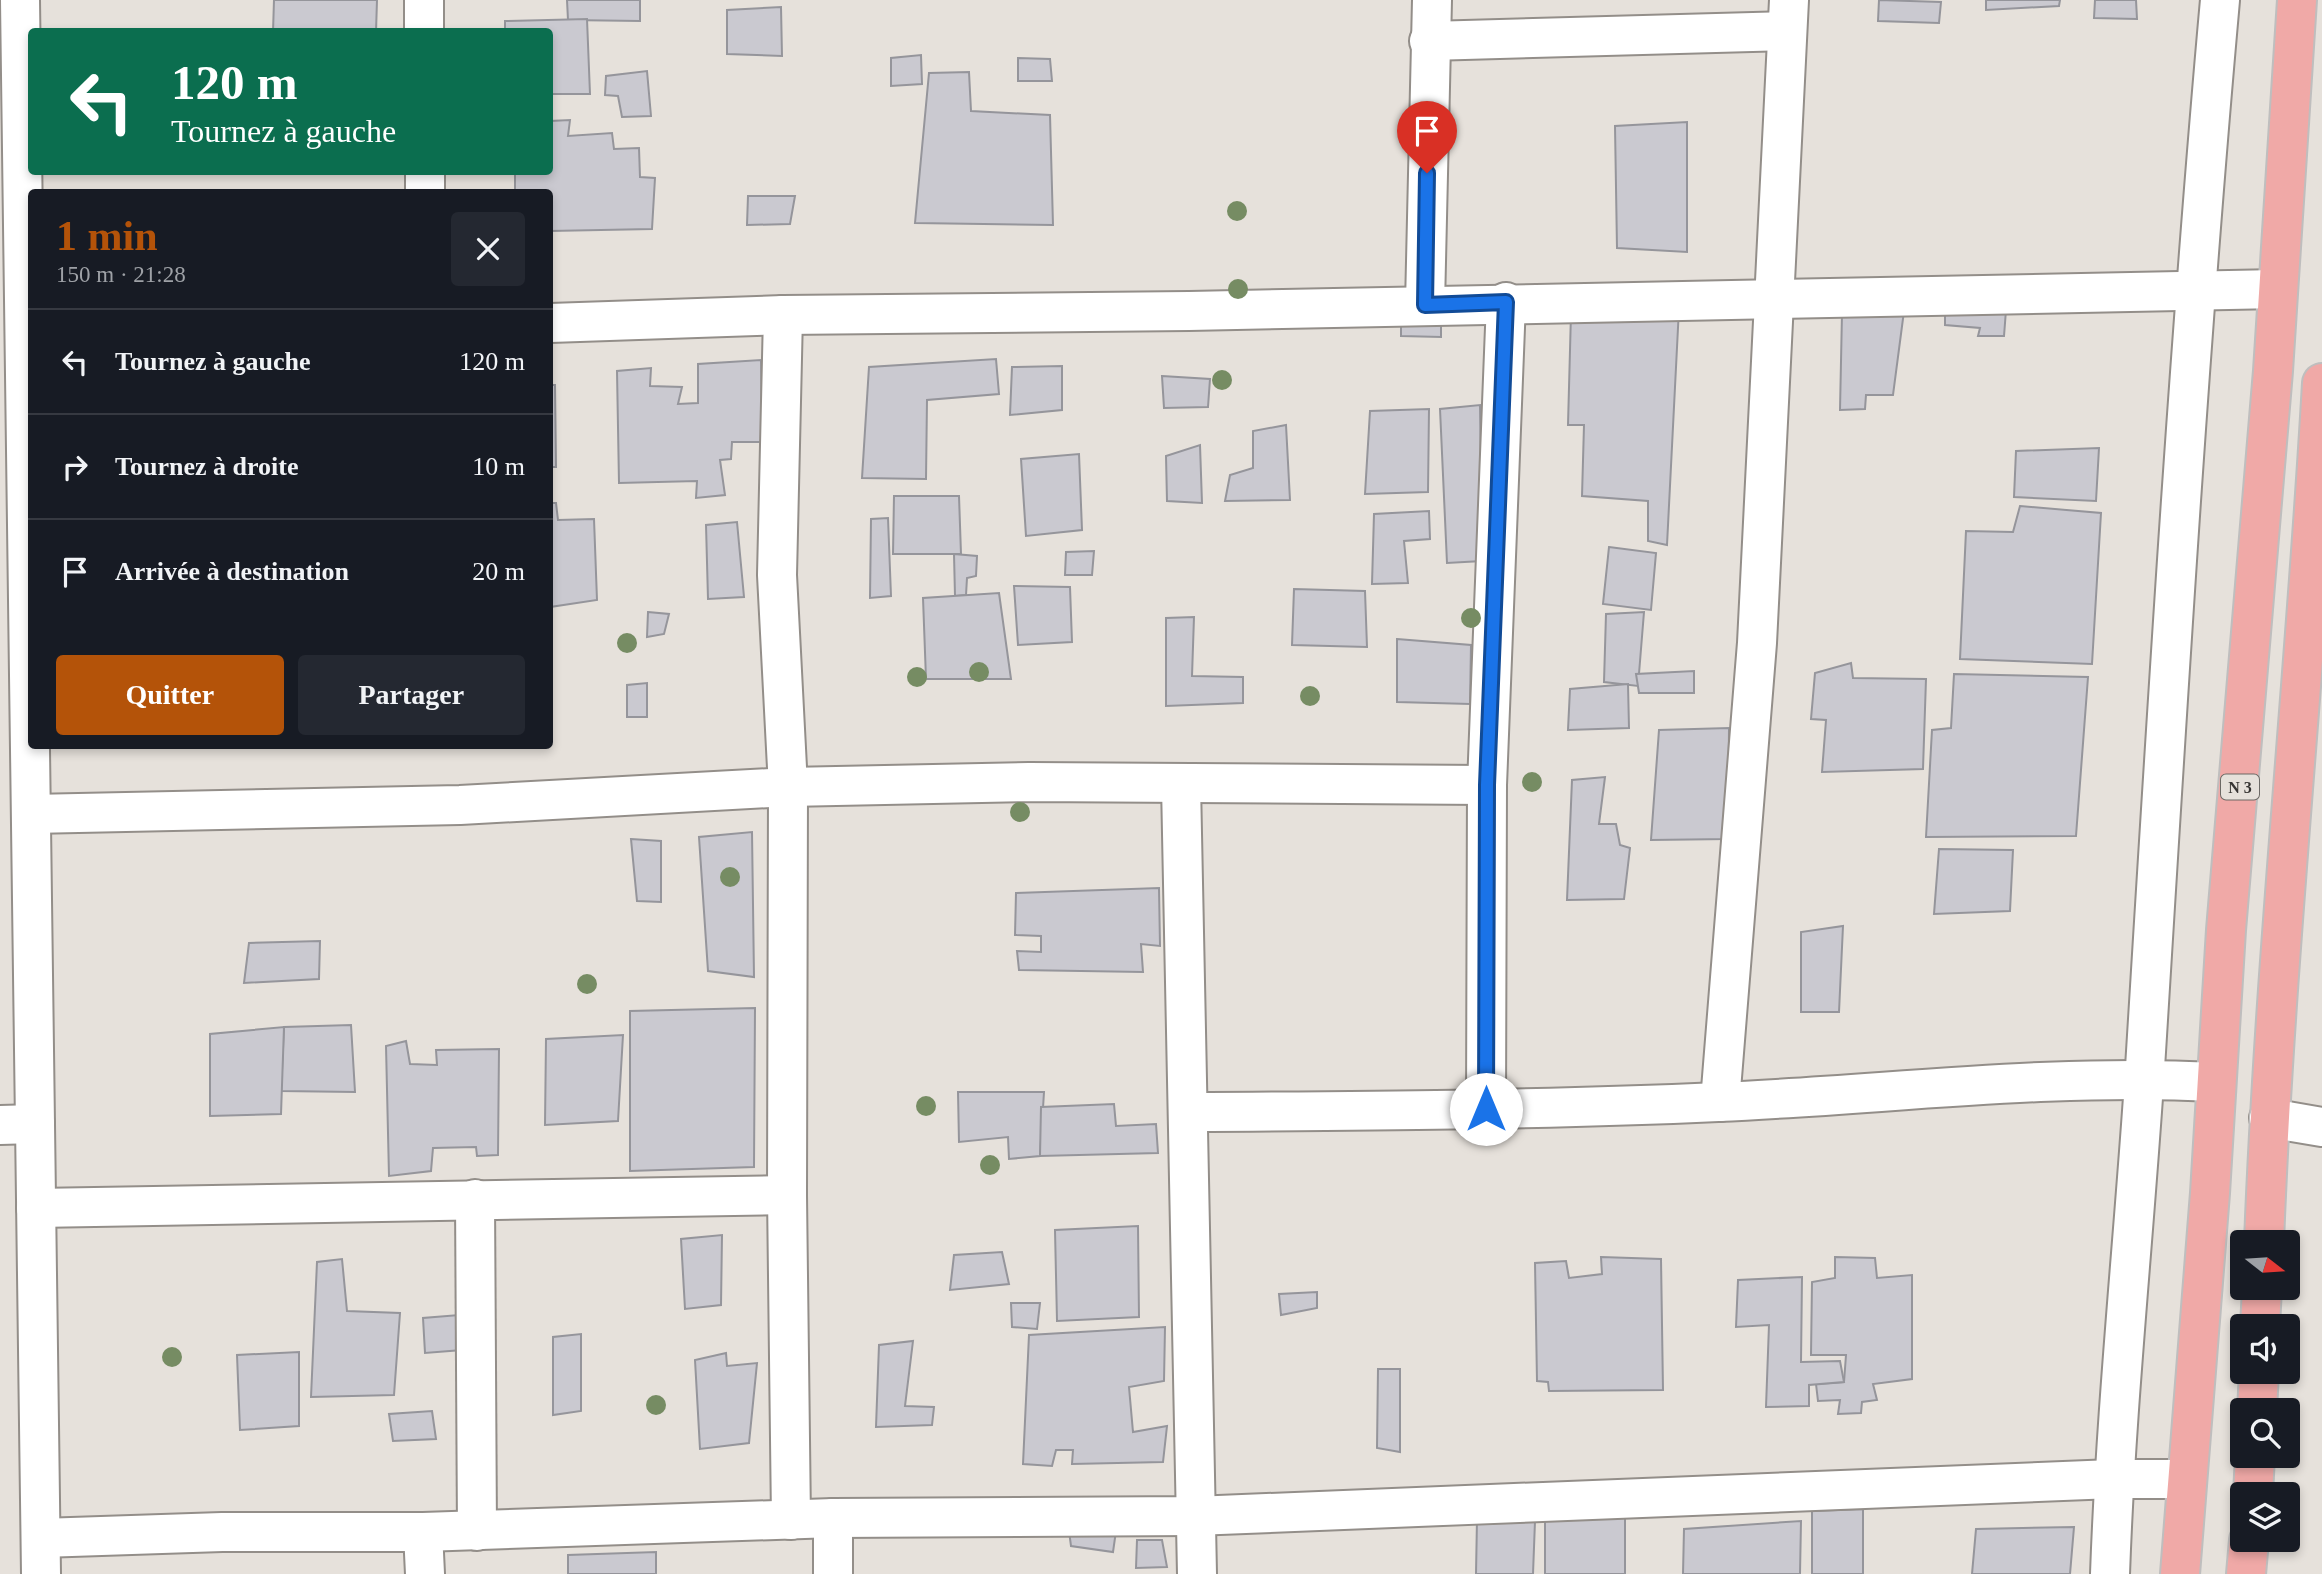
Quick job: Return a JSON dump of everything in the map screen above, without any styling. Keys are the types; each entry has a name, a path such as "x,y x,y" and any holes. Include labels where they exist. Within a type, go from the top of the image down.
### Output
{"main road":[{"name":"N 3","path":"2180,1574 2278,289 2297,0"},
{"path":"2264,1230 2269,1118 2311,722 2322,383"},
{"path":"2246,1574 2248,1552"}],"street":[{"path":"20,0 28,333 12,391 28,747"},
{"path":"424,0 424,28"},
{"path":"1425,305 1432,0"},
{"path":"2110,1574 2113,1479 2144,1078 2194,292 2220,0"},
{"path":"1429,41 1787,16 1757,643 1720,1102"},
{"path":"553,323 783,316 2278,289"},
{"path":"1486,1109 1487,785 1506,302"},
{"path":"783,316 777,575 788,787 787,1195 791,1520"},
{"path":"28,749 31,814 18,1125 36,1208 41,1556 222,1532 477,1531 833,1518 1194,1516 2113,1479 2187,1479"},
{"path":"31,814 460,805 788,787 1029,782 1487,785"},
{"path":"1181,784 1197,1574"},
{"path":"1188,1112 1486,1109 1720,1102 1883,1090 2144,1078 2216,1082"},
{"path":"2269,1118 2322,1127"},
{"path":"36,1208 787,1195"},
{"path":"475,1199 477,1531"},
{"path":"833,1518 833,1574"},
{"path":"423,1532 425,1574"}],"building":[{"path":"274,0 377,0 376,28 273,28"},
{"path":"567,0 640,0 640,21 568,20"},
{"path":"1879,0 1941,2 1939,23 1878,21"},
{"path":"1986,0 2060,0 2059,6 1986,10"},
{"path":"2095,0 2136,0 2137,19 2094,18"},
{"path":"781,7 782,56 727,54 727,10"},
{"path":"587,19 590,94 553,94 553,28 505,28 505,21"},
{"path":"921,55 922,84 891,86 891,58"},
{"path":"1018,58 1050,59 1052,81 1018,81"},
{"path":"647,71 651,116 622,117 618,96 605,95 606,76"},
{"path":"969,72 971,111 1050,115 1053,225 915,223 929,73"},
{"path":"570,120 568,136 612,133 614,149 639,148 640,177 655,178 652,229 553,231 553,189 515,189 515,175 553,175 553,121"},
{"path":"1687,122 1687,252 1617,248 1615,126"},
{"path":"748,196 795,196 790,224 747,225"},
{"path":"1679,308 1667,545 1648,541 1648,501 1582,496 1584,425 1568,425 1571,313"},
{"path":"1945,310 2006,310 2004,336 1978,336 1980,328 1945,325"},
{"path":"1904,311 1893,395 1866,395 1865,409 1840,410 1842,313"},
{"path":"1441,315 1441,337 1401,336 1401,320"},
{"path":"996,359 999,394 927,400 926,479 862,478 869,367"},
{"path":"761,360 762,442 732,442 731,459 720,460 725,495 696,498 697,481 619,483 617,371 651,368 650,386 682,387 678,404 698,403 698,364"},
{"path":"1062,366 1062,410 1010,415 1012,367"},
{"path":"1162,376 1210,379 1208,407 1164,408"},
{"path":"553,385 555,385 556,467 553,467"},
{"path":"1480,405 1482,561 1447,563 1440,409"},
{"path":"1429,409 1428,492 1365,494 1370,411"},
{"path":"1286,425 1290,500 1225,501 1230,475 1253,468 1253,431"},
{"path":"1200,445 1202,503 1167,501 1166,456"},
{"path":"2099,448 2096,501 2014,497 2016,451"},
{"path":"1079,454 1082,530 1026,536 1021,459"},
{"path":"894,496 959,496 961,554 893,554"},
{"path":"553,503 556,503 558,520 594,519 597,600 553,607"},
{"path":"2020,506 2101,513 2092,664 1960,659 1966,531 2013,532"},
{"path":"1429,511 1430,539 1404,541 1408,583 1372,584 1374,514"},
{"path":"888,518 891,596 870,598 871,519"},
{"path":"737,522 744,597 708,599 706,525"},
{"path":"1609,547 1656,553 1651,610 1603,604"},
{"path":"1094,551 1092,575 1065,575 1066,552"},
{"path":"954,554 977,556 976,576 967,578 966,595 955,596"},
{"path":"1014,586 1070,587 1072,642 1018,645"},
{"path":"1294,589 1365,591 1367,647 1292,645"},
{"path":"999,593 1011,679 926,679 923,598"},
{"path":"648,612 669,614 664,634 647,637"},
{"path":"1644,612 1638,686 1604,682 1606,614"},
{"path":"1194,617 1192,676 1243,677 1243,703 1166,706 1166,618"},
{"path":"1397,639 1471,645 1470,704 1397,702"},
{"path":"1851,663 1853,678 1926,679 1923,769 1822,772 1826,720 1811,719 1815,673"},
{"path":"1694,671 1694,693 1639,693 1636,674"},
{"path":"1954,674 2088,677 2076,836 1926,837 1932,730 1951,728"},
{"path":"647,683 647,717 627,717 627,685"},
{"path":"1628,684 1629,728 1568,730 1570,689"},
{"path":"1729,728 1728,839 1651,840 1659,730"},
{"path":"1605,777 1599,824 1616,824 1620,845 1630,848 1624,899 1567,900 1572,780"},
{"path":"752,832 754,977 708,971 699,837"},
{"path":"631,839 661,841 661,902 637,901"},
{"path":"1939,849 2013,850 2010,911 1934,914"},
{"path":"1159,888 1160,946 1141,944 1143,972 1019,970 1017,951 1041,952 1041,936 1015,935 1016,893"},
{"path":"1843,926 1839,1012 1801,1012 1801,932"},
{"path":"320,941 319,979 244,983 249,943"},
{"path":"755,1008 754,1167 630,1171 630,1011"},
{"path":"351,1025 355,1092 281,1091 284,1027"},
{"path":"284,1027 281,1114 210,1116 210,1034"},
{"path":"623,1035 618,1121 545,1125 546,1039"},
{"path":"406,1041 410,1064 437,1065 436,1050 499,1049 498,1155 477,1156 476,1147 433,1148 431,1171 389,1176 386,1046"},
{"path":"958,1092 1044,1092 1040,1156 1009,1159 1008,1137 959,1142"},
{"path":"1114,1104 1116,1126 1156,1124 1158,1153 1040,1156 1041,1107"},
{"path":"1138,1226 1139,1317 1057,1321 1055,1230"},
{"path":"722,1235 721,1305 685,1309 681,1239"},
{"path":"1002,1252 1009,1284 950,1290 954,1255"},
{"path":"1601,1257 1661,1259 1663,1390 1549,1391 1548,1382 1537,1381 1535,1263 1566,1261 1569,1278 1602,1274"},
{"path":"1835,1257 1875,1258 1877,1278 1912,1275 1912,1379 1873,1384 1877,1400 1862,1402 1861,1413 1838,1414 1840,1400 1818,1401 1816,1384 1844,1382 1846,1355 1811,1355 1812,1282 1835,1278"},
{"path":"342,1259 347,1311 400,1313 394,1395 311,1397 317,1262"},
{"path":"1802,1277 1801,1362 1840,1361 1844,1382 1809,1385 1809,1406 1766,1407 1769,1325 1736,1327 1738,1280"},
{"path":"1317,1292 1317,1308 1281,1315 1279,1294"},
{"path":"1011,1303 1040,1303 1037,1329 1012,1327"},
{"path":"459,1315 462,1350 425,1353 423,1318"},
{"path":"1165,1327 1164,1381 1129,1387 1133,1432 1167,1426 1163,1462 1072,1464 1073,1450 1056,1450 1052,1466 1023,1464 1029,1335"},
{"path":"581,1334 581,1411 553,1415 553,1337"},
{"path":"913,1341 905,1406 934,1407 932,1425 876,1427 879,1345"},
{"path":"299,1352 299,1426 240,1430 237,1355"},
{"path":"726,1353 727,1366 757,1363 749,1443 700,1449 695,1360"},
{"path":"1378,1369 1400,1369 1400,1452 1377,1448"},
{"path":"432,1411 436,1439 393,1441 389,1414"},
{"path":"1863,1509 1863,1574 1812,1574 1812,1511"},
{"path":"1545,1513 1625,1514 1625,1574 1545,1574"},
{"path":"1477,1519 1535,1521 1533,1574 1476,1574"},
{"path":"1801,1521 1800,1574 1683,1574 1684,1529"},
{"path":"2074,1527 2070,1574 1972,1574 1976,1529"},
{"path":"1069,1531 1116,1531 1113,1552 1071,1546"},
{"path":"1137,1540 1162,1540 1167,1567 1136,1568"},
{"path":"656,1552 656,1574 568,1574 568,1555"}],"route":[{"path":"1427,173 1425,305 1506,302 1487,785 1486,1109"}]}
